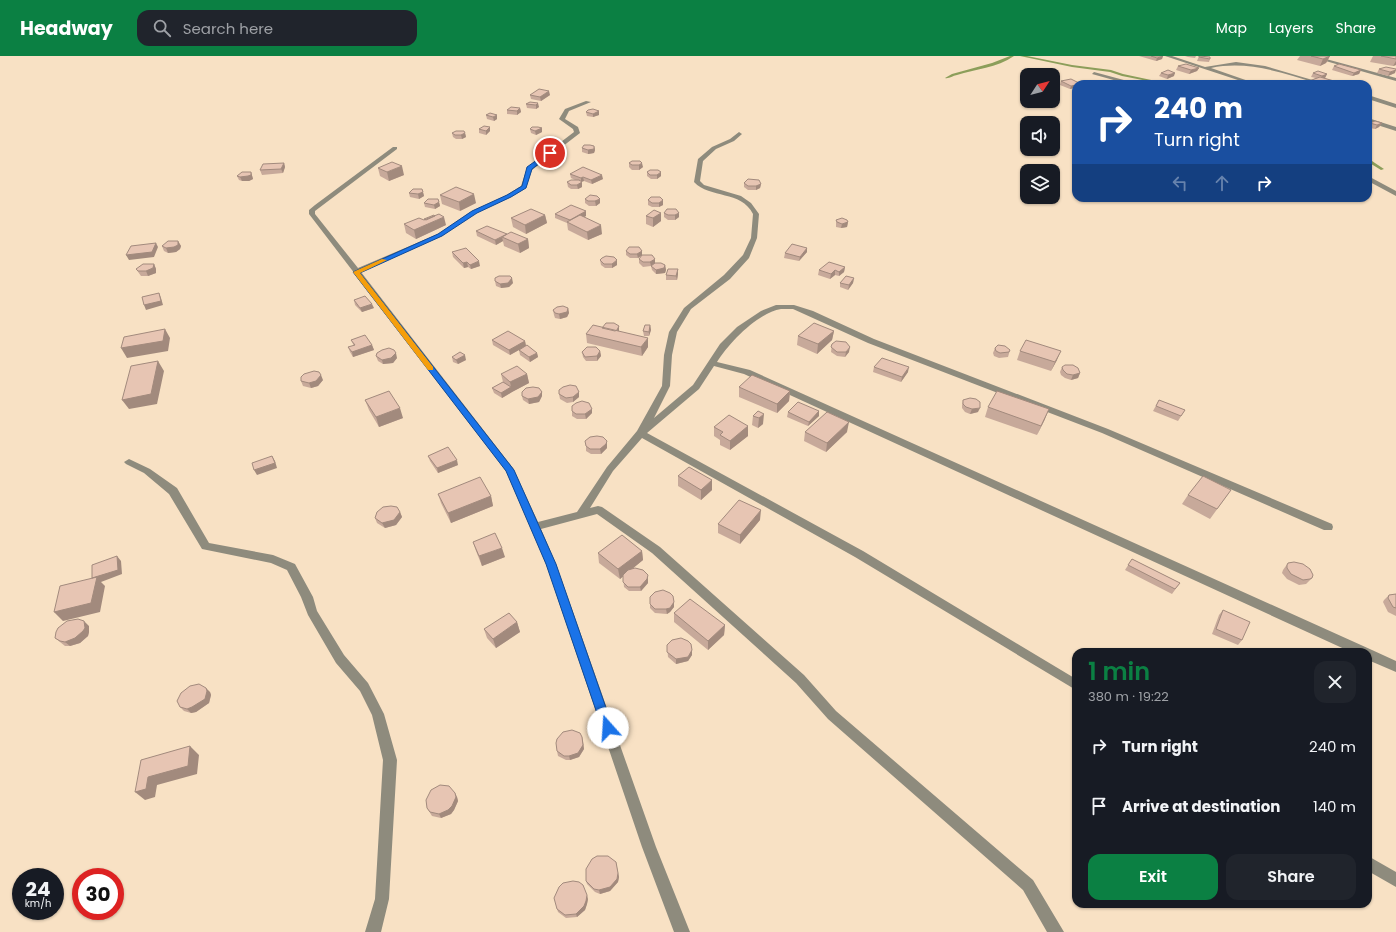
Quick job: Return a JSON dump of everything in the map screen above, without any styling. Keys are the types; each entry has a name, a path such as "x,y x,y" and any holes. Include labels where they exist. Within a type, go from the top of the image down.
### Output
{"street":[{"path":"1167,56 1243,80"},
{"path":"1310,56 1396,80"},
{"path":"1206,68 1222,63 1243,62 1256,64 1310,80"},
{"path":"1094,73 1119,80"},
{"path":"1372,98 1396,106"},
{"path":"356,272 440,235 474,212 509,196 524,187 529,168 577,133 576,128 562,119 567,110 588,102"},
{"path":"1372,121 1396,129"},
{"path":"641,433 666,386 668,356 673,332 688,308 727,277 746,256 754,238 756,214 749,204 739,197 702,186 698,182 700,160 714,148 732,140 739,134"},
{"path":"396,148 336,190 312,210 312,214 510,470 551,564 649,847 682,932"},
{"path":"1372,180 1396,194"},
{"path":"580,515 610,469 641,433 696,387 723,346 740,329 764,313 779,307 794,307 871,341 1105,430 1328,527"},
{"path":"712,363 746,372 789,391 1354,648"},
{"path":"641,433 859,554 1072,683"},
{"path":"129,462 147,471 173,491 206,546 273,559 291,567 307,597 312,612 340,659 364,687 378,714 390,760 382,899 373,932"},
{"path":"534,527 598,510 656,550 800,679 832,715 1028,884 1056,932"},
{"path":"1372,656 1396,667"},
{"path":"1372,865 1396,880"}],"building":[{"path":"1151,56 1163,56 1157,58"},
{"path":"1311,56 1330,56 1323,59"},
{"path":"1381,56 1396,56 1396,59"},
{"path":"1199,57 1210,57 1210,59"},
{"path":"1186,64 1199,68 1191,70 1178,66"},
{"path":"1339,64 1361,70 1354,73 1334,66"},
{"path":"1386,67 1396,70 1390,72 1379,69"},
{"path":"1168,70 1175,73 1168,75 1161,73"},
{"path":"1318,71 1327,74 1322,76 1313,73"},
{"path":"1320,77 1330,80 1312,80"},
{"path":"1071,79 1073,80 1071,86 1061,81"},
{"path":"539,89 549,91 540,97 530,95"},
{"path":"530,102 538,103 536,105 526,104"},
{"path":"511,107 520,108 517,111 507,110"},
{"path":"593,109 599,111 593,114 586,112 588,110"},
{"path":"490,113 497,115 493,117 486,115"},
{"path":"1375,121 1382,123 1377,125 1372,122"},
{"path":"484,126 490,127 486,131 479,129"},
{"path":"532,127 542,128 535,131 530,129"},
{"path":"456,131 464,131 465,133 455,135 452,133"},
{"path":"584,145 594,146 594,149 588,150 582,148"},
{"path":"632,161 640,161 642,163 639,165 632,165 629,163"},
{"path":"392,162 402,166 387,172 378,168"},
{"path":"284,163 281,169 260,170 263,164"},
{"path":"583,167 602,175 591,180 570,174"},
{"path":"650,170 658,170 661,172 657,175 650,175 647,172"},
{"path":"242,172 251,172 251,175 240,177 237,176"},
{"path":"748,179 759,180 761,184 756,186 748,186 744,183"},
{"path":"571,180 579,180 582,182 577,185 571,185 567,182"},
{"path":"456,187 474,194 459,202 440,195"},
{"path":"413,189 422,189 423,192 418,194 409,193"},
{"path":"590,195 597,196 600,199 588,201 585,199"},
{"path":"651,197 660,197 663,200 659,203 652,203 648,200"},
{"path":"428,199 438,199 439,202 434,205 424,203"},
{"path":"571,205 586,211 570,220 555,214"},
{"path":"531,209 545,215 525,225 511,218"},
{"path":"667,209 676,209 679,213 675,215 668,215 664,213"},
{"path":"654,210 661,213 653,218 646,216"},
{"path":"439,214 444,217 414,230 404,224 419,218 424,220"},
{"path":"434,215 435,216 426,220 424,219"},
{"path":"580,215 601,225 587,232 567,222"},
{"path":"842,218 848,222 842,224 837,222 836,220"},
{"path":"487,226 507,234 495,240 476,231"},
{"path":"511,232 528,239 518,244 502,237"},
{"path":"168,241 178,241 178,245 166,248 162,246"},
{"path":"156,243 152,252 126,255 131,246"},
{"path":"792,244 807,248 800,257 785,253"},
{"path":"629,247 639,247 642,251 637,254 630,254 626,251"},
{"path":"466,248 479,261 470,265 467,262 463,263 452,252"},
{"path":"642,255 652,255 655,259 650,262 643,262 639,259"},
{"path":"606,256 614,257 617,260 612,264 604,264 600,260"},
{"path":"829,262 845,267 839,272 835,270 831,274 819,270"},
{"path":"655,263 665,265 664,268 656,270 651,266"},
{"path":"143,264 154,264 153,268 146,271 138,271 136,269"},
{"path":"668,269 678,269 676,276 666,275"},
{"path":"499,276 510,276 512,278 508,283 500,284 495,281 495,278"},
{"path":"846,276 854,278 849,285 840,283"},
{"path":"159,293 161,301 144,305 142,297"},
{"path":"365,296 372,304 360,308 354,300"},
{"path":"563,306 568,308 567,312 559,314 555,313 553,310 557,307"},
{"path":"606,323 614,323 619,326 615,331 602,328"},
{"path":"814,323 834,331 818,344 798,336"},
{"path":"593,325 648,338 641,347 586,334"},
{"path":"645,325 650,325 649,332 643,331"},
{"path":"165,329 163,341 121,348 124,337"},
{"path":"508,331 525,341 509,350 492,340"},
{"path":"365,335 372,345 352,352 348,347 355,345 351,340"},
{"path":"1026,340 1061,351 1055,362 1020,351"},
{"path":"836,341 846,342 850,347 846,352 837,352 831,347"},
{"path":"527,345 537,353 529,357 519,350"},
{"path":"998,345 1005,346 1010,350 1009,352 1000,353 996,351 995,348"},
{"path":"587,347 596,347 600,351 597,356 585,357 582,352"},
{"path":"389,348 394,350 396,353 391,358 382,360 376,356 377,353"},
{"path":"460,352 465,355 456,360 452,357"},
{"path":"882,358 909,367 902,377 874,367"},
{"path":"158,361 151,394 122,400 131,366"},
{"path":"1065,365 1073,365 1078,368 1080,373 1073,375 1067,374 1062,367"},
{"path":"517,366 527,374 510,382 501,374"},
{"path":"314,371 319,372 321,375 316,381 309,383 301,381 301,377 304,374"},
{"path":"752,375 790,391 777,404 739,387"},
{"path":"503,382 511,387 501,393 492,388"},
{"path":"570,385 576,386 579,392 573,397 566,398 559,394 559,390"},
{"path":"526,388 539,388 542,392 538,397 528,399 522,396 522,392"},
{"path":"389,391 400,408 376,417 365,400"},
{"path":"997,391 1049,409 1041,426 988,407"},
{"path":"970,398 976,399 980,402 980,408 972,409 963,404 963,400"},
{"path":"1159,400 1185,410 1181,416 1156,406"},
{"path":"582,401 589,403 592,409 585,414 576,414 572,411 572,406"},
{"path":"798,402 819,411 809,422 788,412"},
{"path":"758,411 764,414 759,418 753,416"},
{"path":"827,412 849,422 827,443 805,432"},
{"path":"729,415 748,426 730,441 720,435 723,432 714,427"},
{"path":"590,437 603,437 607,441 606,444 600,449 590,449 586,446 585,441"},
{"path":"448,447 457,460 437,468 428,456"},
{"path":"272,456 275,463 254,470 252,463"},
{"path":"689,467 712,480 701,490 678,476"},
{"path":"1203,476 1231,490 1217,509 1188,495"},
{"path":"480,477 491,496 448,513 438,494"},
{"path":"739,500 761,510 740,535 718,524"},
{"path":"383,507 397,507 400,512 394,520 382,523 375,518 377,512"},
{"path":"495,533 502,548 479,556 473,542"},
{"path":"622,535 642,551 618,569 598,553"},
{"path":"117,556 118,570 92,578 92,565"},
{"path":"1132,559 1180,583 1175,589 1128,565"},
{"path":"1294,562 1303,564 1310,569 1313,575 1312,578 1303,580 1291,574 1287,568 1287,565 1288,563"},
{"path":"635,568 643,570 648,575 647,579 640,587 628,587 623,582 623,575 628,570"},
{"path":"97,577 91,603 54,612 60,586"},
{"path":"663,590 673,596 674,602 670,608 655,609 650,604 650,597 655,592"},
{"path":"1396,594 1396,608 1393,607 1388,598 1389,595"},
{"path":"690,599 725,625 708,641 674,613"},
{"path":"1223,610 1250,622 1242,640 1216,629"},
{"path":"509,613 517,622 493,639 484,629"},
{"path":"78,619 84,621 85,628 75,638 65,642 55,638 58,628 67,621"},
{"path":"681,638 691,644 692,650 688,657 676,659 667,652 667,645 672,640"},
{"path":"199,684 206,688 207,691 205,699 187,709 180,707 177,701 181,693 190,686"},
{"path":"572,730 580,733 583,745 578,753 564,756 557,751 557,739 563,732"},
{"path":"190,746 188,766 148,777 146,789 135,792 141,760"},
{"path":"440,785 449,786 455,793 456,797 452,806 448,810 439,814 430,812 427,808 426,800 431,790"},
{"path":"597,856 608,856 616,862 618,873 617,879 610,887 599,890 594,889 586,881 586,869 592,859"},
{"path":"573,881 579,882 583,885 587,895 586,901 584,906 576,914 565,915 557,909 554,898 559,887 563,883"}],"waterway":[{"path":"947,78 956,74 1003,61 1012,56"},
{"path":"1022,56 1072,66 1111,71 1122,75 1148,80"},
{"path":"1372,163 1382,169"}],"slow traffic":[{"path":"384,260 356,272 430,368"}],"route":[{"path":"550,153 529,168 524,187 509,196 474,212 440,235 356,272 510,470 551,564 608,728"}]}
